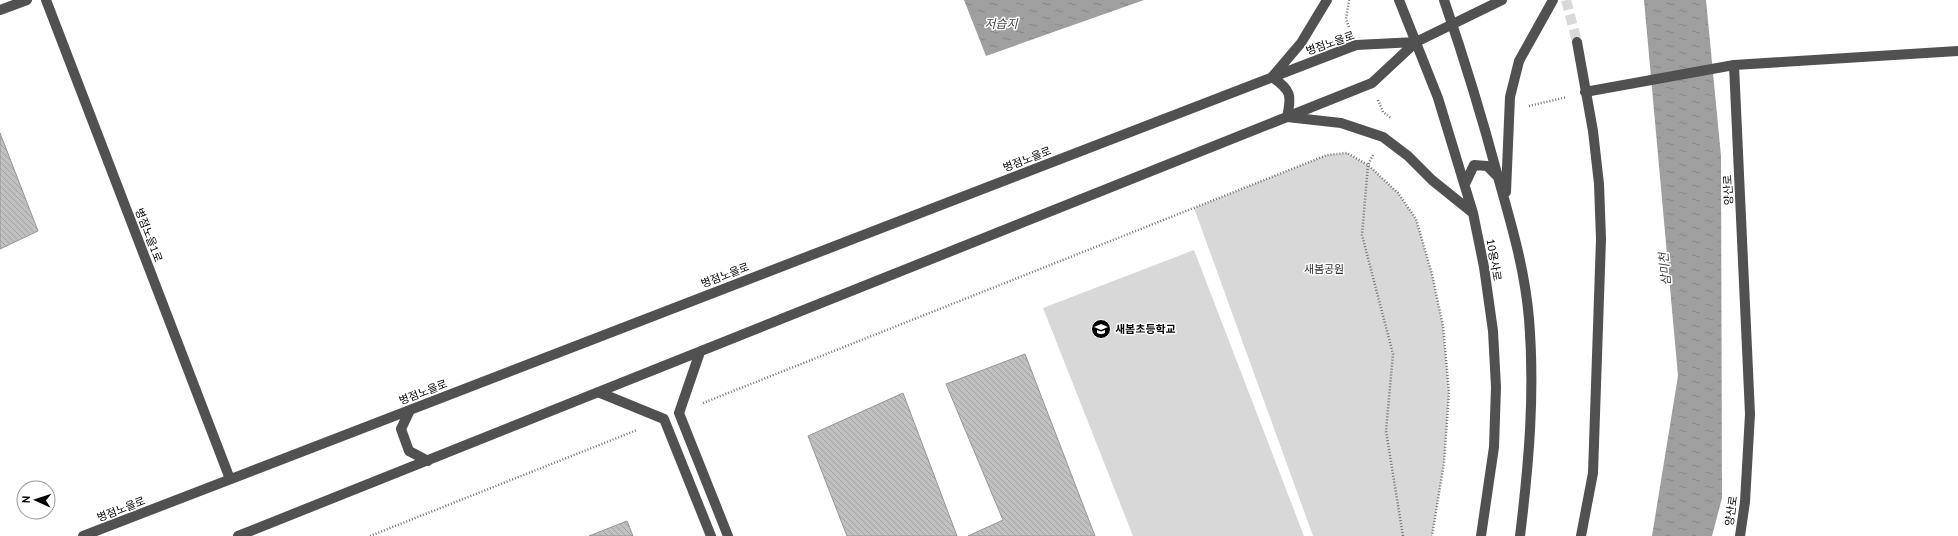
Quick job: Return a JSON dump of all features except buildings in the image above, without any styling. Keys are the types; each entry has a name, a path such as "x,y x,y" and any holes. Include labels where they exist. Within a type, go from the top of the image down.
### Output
{"street":[{"path":"0,10 27,0"},
{"name":"병점노을1로","path":"46,0 230,479"},
{"path":"1287,117 1290,102 1286,86 1272,77 1301,43 1327,0"},
{"name":"10용사로","path":"1399,0 1438,98 1473,213 1484,268 1493,331 1496,387 1494,447 1482,536"},
{"path":"1444,0 1470,76 1506,202 1521,265 1529,317 1532,370 1532,413 1528,468 1520,536"},
{"path":"238,536 1372,83 1416,42 1452,23 1502,0"},
{"path":"1506,202 1510,97 1519,61 1553,0"},
{"name":"병점노을로","path":"83,536 1356,44 1416,42"},
{"path":"1577,42 1593,131 1599,184 1601,239 1593,473 1581,536"},
{"path":"1585,92 1734,66 1958,51"},
{"name":"양산로","path":"1734,66 1750,414 1745,502 1740,536"},
{"path":"1287,117 1341,123 1383,137 1408,156 1432,180 1473,213"},
{"path":"1465,184 1474,164 1487,166 1498,177"},
{"path":"700,352 679,413 728,536"},
{"path":"598,392 664,419 711,536"},
{"path":"410,410 401,429 409,450 428,461"}],"path":[{"path":"1346,19 1349,0"},
{"path":"1528,106 1585,92"},
{"path":"1383,112 1393,119"},
{"path":"679,413 1327,155 1347,153 1368,165 1398,193 1416,219 1432,274 1443,326 1449,392 1444,463 1432,536"},
{"path":"1368,165 1362,235 1393,354 1386,431 1403,536"},
{"path":"370,536 664,419"}],"green space":[{"name":"새봄공원","path":"1347,153 1368,165 1398,193 1416,219 1432,274 1443,326 1449,392 1444,463 1432,536 1313,536 1194,208 1327,155"},
{"path":"1194,250 1304,536 1133,536 1043,308"}],"water":[{"name":"저습지","path":"964,0 1144,0 986,56"},
{"path":"1644,0 1706,0 1721,156 1722,498 1712,536 1652,536 1678,376"}],"tunnel":[{"path":"1566,0 1577,42"}],"place":[{"name":"새봄초등학교","path":"1101,329"}],"water label":[{"name":"삼미천","path":"1665,269"}]}
